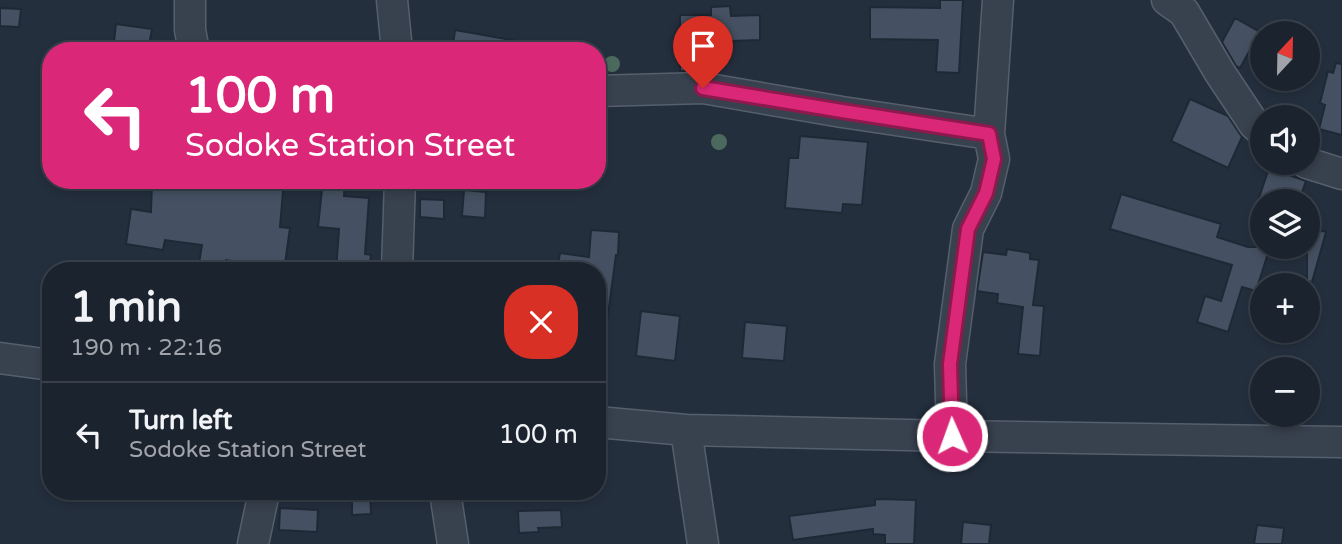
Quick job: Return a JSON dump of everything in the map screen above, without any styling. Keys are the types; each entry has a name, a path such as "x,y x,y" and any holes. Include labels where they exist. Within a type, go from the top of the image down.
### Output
{"street":[{"path":"190,0 192,42"},
{"path":"392,0 396,42"},
{"path":"952,436 950,364 968,229 986,193 994,159 989,134 998,0"},
{"path":"1167,0 1184,12 1250,118"},
{"path":"606,91 703,88 989,134"},
{"path":"1320,167 1342,174"},
{"path":"397,262 400,189"},
{"path":"0,358 42,364"},
{"path":"606,418 686,430 1342,442"},
{"path":"686,430 705,541"},
{"path":"253,544 262,500"},
{"path":"447,500 453,544"}],"building":[{"path":"940,0 963,0 959,73 936,72 938,40 870,39 870,7 940,8"},
{"path":"730,6 731,16 760,15 760,40 732,41 732,49 696,51 696,71 680,71 680,15 711,15 711,7"},
{"path":"0,8 21,9 19,27 0,26"},
{"path":"1235,18 1250,26 1250,50 1240,68 1236,66 1222,42"},
{"path":"116,24 152,29 150,42 114,42"},
{"path":"455,30 523,42 453,42"},
{"path":"1336,63 1342,64 1342,135 1320,129 1325,105 1320,103 1328,71 1333,73"},
{"path":"1190,99 1228,116 1242,137 1228,168 1171,141"},
{"path":"800,136 868,142 862,205 843,204 842,213 785,208 789,158 798,158"},
{"path":"1267,175 1289,175 1306,181 1303,189 1262,189"},
{"path":"152,189 283,189 280,227 290,228 285,262 199,262 202,245 165,240 163,250 126,244 131,209 151,212"},
{"path":"322,189 344,189 344,196 369,198 365,254 371,255 370,262 337,262 339,229 318,227"},
{"path":"464,190 486,192 485,218 462,216"},
{"path":"1121,194 1221,224 1217,237 1250,247 1250,259 1266,259 1262,273 1250,273 1250,289 1242,287 1228,332 1197,322 1205,296 1221,301 1232,265 1110,229"},
{"path":"420,199 444,200 444,219 420,217"},
{"path":"591,230 619,232 607,322 606,262 558,262 560,253 589,257"},
{"path":"1320,230 1326,232 1320,253"},
{"path":"1007,249 1030,253 1030,259 1039,260 1033,305 1044,306 1040,356 1018,354 1023,307 997,303 998,294 977,291 983,252 1006,255"},
{"path":"1307,259 1318,259 1315,273 1307,273"},
{"path":"641,311 680,316 675,361 636,356"},
{"path":"745,322 787,326 784,361 742,358"},
{"path":"875,499 916,500 914,544 885,544 885,535 873,534 873,529 793,540 789,516 875,505"},
{"path":"352,500 370,500 371,514 352,515"},
{"path":"280,508 318,510 317,532 279,530"},
{"path":"561,510 562,527 538,528 539,532 519,533 518,511"},
{"path":"963,522 991,525 989,544 961,544"},
{"path":"1257,525 1284,528 1282,544 1254,544"}],"route":[{"path":"703,88 989,134 994,159 986,193 968,229 950,364 952,436"}]}
